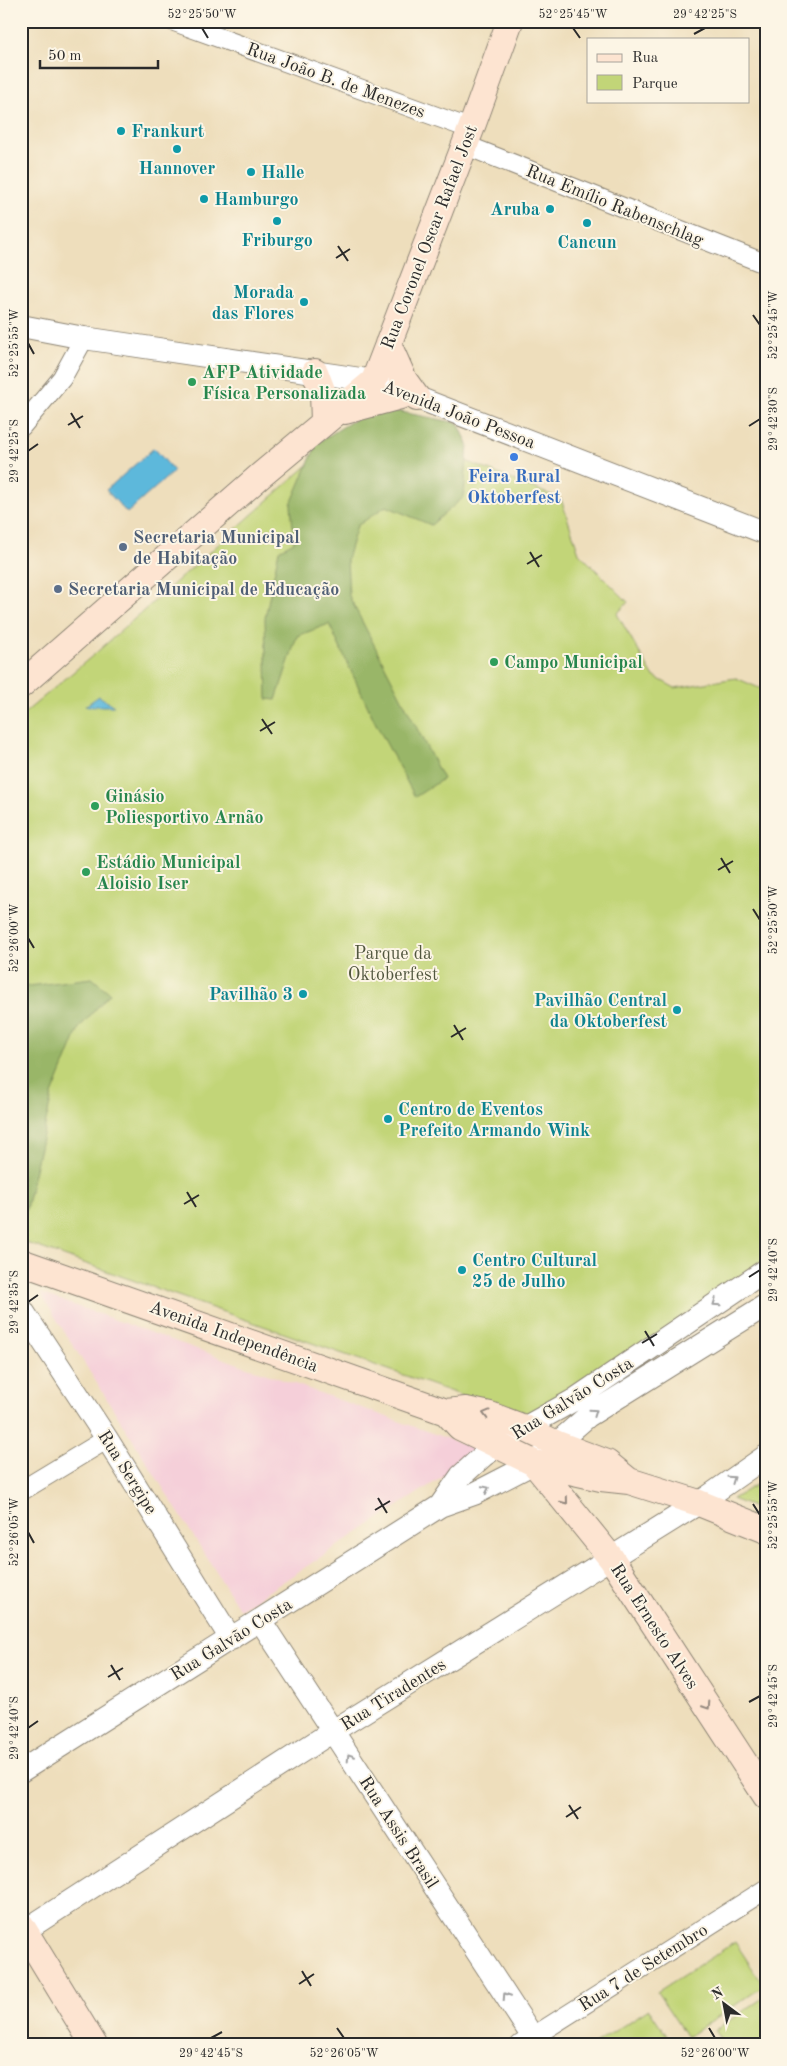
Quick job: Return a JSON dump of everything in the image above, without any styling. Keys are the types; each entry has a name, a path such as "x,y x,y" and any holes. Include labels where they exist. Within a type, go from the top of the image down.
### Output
{"main road":[{"name":"Rua Coronel Oscar Rafael Jost","path":"21,685 260,476 374,381 468,137 510,21"},
{"path":"315,372 323,393 328,419 352,408 413,396 388,344"},
{"name":"Avenida Independência","path":"21,1262 446,1412 466,1410 490,1415 607,1463 628,1481"},
{"name":"Avenida Independência","path":"446,1412 460,1427 534,1463 601,1478 628,1481 699,1503 766,1530"},
{"name":"Rua Ernesto Alves","path":"534,1463 611,1558 766,1796"},
{"path":"22,1929 94,2045"}],"street":[{"name":"Rua João B. de Menezes","path":"173,21 468,137"},
{"name":"Rua Emílio Rabenschlag","path":"468,137 766,264"},
{"name":"Avenida João Pessoa","path":"21,326 84,338 374,381 766,533"},
{"path":"21,428 62,378 84,338"},
{"name":"Rua Galvão Costa","path":"440,1506 461,1476 483,1456 524,1428 574,1400 766,1270"},
{"name":"Rua Galvão Costa","path":"21,1772 440,1506 474,1494 534,1463 588,1416 766,1305"},
{"name":"Rua Sergipe","path":"21,1308 107,1439 231,1639"},
{"path":"21,1491 107,1439"},
{"name":"Rua Tiradentes","path":"22,1929 333,1731 699,1503 766,1456"},
{"name":"Rua Assis Brasil","path":"260,1620 333,1731 530,2042"},
{"name":"Rua 7 de Setembro","path":"530,2042 766,1890"}],"shaded area":[{"path":"40,1293 482,1451 240,1610"}],"green space":[{"path":"375,407 458,423 468,444 464,497 431,525 386,506 357,526 347,559 349,596 443,779 415,797 375,722 329,624 297,636 276,700 267,699 265,618 279,550 294,542 291,504 317,443"},
{"name":"Parque da Oktoberfest","path":"335,441 461,459 561,499 579,553 628,602 617,614 653,676 675,688 736,678 766,691 766,1259 654,1340 523,1417 21,1241 21,716 97,652"},
{"path":"92,978 110,993 79,1028 52,1095 21,1231 21,987"},
{"path":"766,1479 766,1512 732,1499"},
{"path":"735,1942 764,1986 687,2037 657,1992"},
{"path":"766,1996 766,2045 725,2045 715,2030"},
{"path":"649,2009 673,2045 593,2045"}],"water":[{"path":"154,448 174,471 127,513 106,490"},
{"path":"99,696 114,706 85,706"}],"place":[{"name":"Frankurt","path":"121,131"},
{"name":"Hannover","path":"177,149"},
{"name":"Halle","path":"251,172"},
{"name":"Hamburgo","path":"204,199"},
{"name":"Aruba","path":"550,209"},
{"name":"Friburgo","path":"277,221"},
{"name":"Cancun","path":"587,223"},
{"name":"Morada das Flores","path":"304,302"},
{"name":"AFP Atividade Física Personalizada","path":"192,382"},
{"name":"Feira Rural Oktoberfest","path":"514,457"},
{"name":"Secretaria Municipal de Habitação","path":"123,547"},
{"name":"Secretaria Municipal de Educação","path":"58,589"},
{"name":"Campo Municipal","path":"494,662"},
{"name":"Ginásio Poliesportivo Arnão","path":"95,806"},
{"name":"Estádio Municipal Aloisio Iser","path":"86,872"},
{"name":"Pavilhão 3","path":"303,994"},
{"name":"Pavilhão Central da Oktoberfest","path":"677,1010"},
{"name":"Centro de Eventos Prefeito Armando Wink","path":"388,1119"},
{"name":"Centro Cultural 25 de Julho","path":"462,1270"}]}
